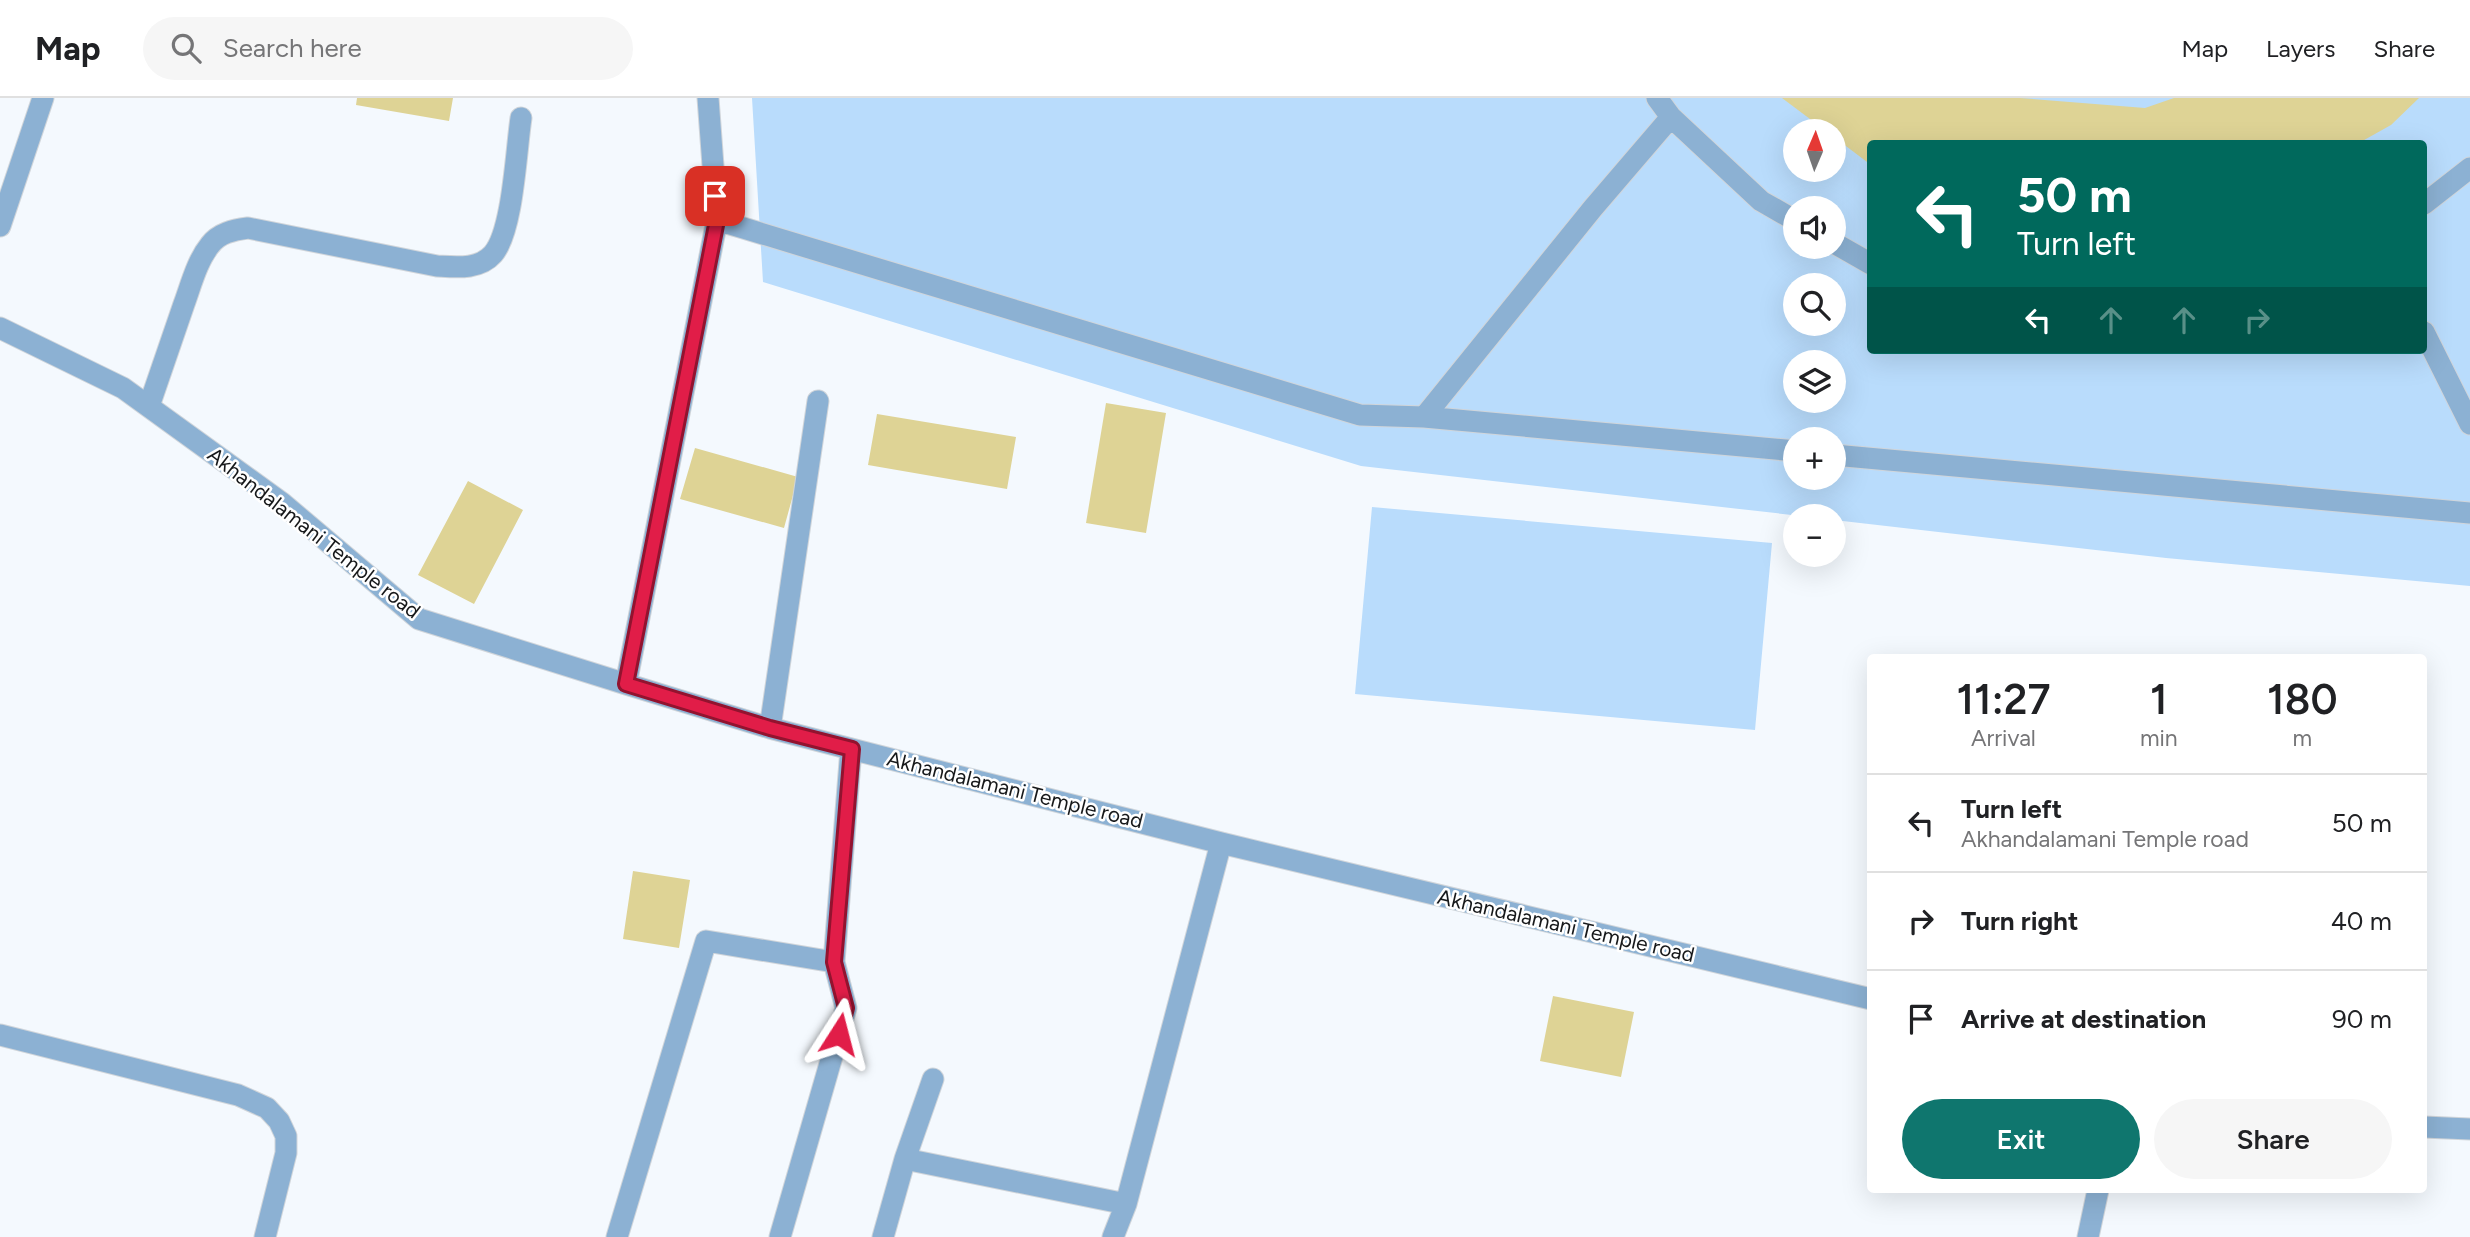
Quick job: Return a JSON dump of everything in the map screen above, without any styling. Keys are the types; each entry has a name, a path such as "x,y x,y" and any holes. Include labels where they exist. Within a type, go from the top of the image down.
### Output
{"street":[{"path":"0,226 43,98"},
{"path":"626,684 717,220 708,98"},
{"path":"1657,98 1671,117 1761,201 1783,214"},
{"path":"1423,417 1671,117"},
{"path":"149,406 203,256 219,236 232,230 248,228 437,266 461,268 478,264 492,256 506,231 521,118"},
{"path":"2427,202 2470,168"},
{"path":"717,220 1360,415 1423,417 1783,450"},
{"path":"1846,250 1867,262"},
{"name":"Akhandalamani Temple road","path":"0,328 123,388 149,406 282,503 419,619 770,728 1221,843 1867,998"},
{"path":"2427,338 2470,424"},
{"path":"770,728 818,401"},
{"path":"1846,455 2470,513"},
{"path":"780,1237 846,1008 834,962 852,749"},
{"path":"1113,1237 1126,1204 1221,843"},
{"path":"617,1237 706,941 834,962"},
{"path":"0,1035 238,1095 267,1108 279,1121 286,1136 286,1153 265,1237"},
{"path":"883,1237 905,1159 933,1079"},
{"path":"2427,1127 2470,1129"},
{"path":"905,1159 1126,1204"},
{"path":"2088,1237 2097,1193"}],"shaded area":[{"path":"752,98 2470,98 2470,586 2166,558 1846,521 1846,504 1783,504 1783,514 1361,466 763,282"},
{"path":"1372,507 1772,543 1755,730 1355,694"}],"building":[{"path":"357,98 453,98 449,121 356,105"},
{"path":"1782,98 2020,98 2145,108 2174,98 2419,98 2391,125 2364,140 1867,140 1867,162 1846,146 1846,119 1810,119"},
{"path":"1106,403 1166,413 1146,533 1086,523"},
{"path":"877,414 1016,437 1007,489 868,465"},
{"path":"695,448 798,477 784,528 680,499"},
{"path":"468,481 523,510 474,604 418,575"},
{"path":"633,871 690,880 679,948 623,939"},
{"path":"1553,996 1634,1012 1621,1077 1540,1061"}],"route":[{"path":"715,196 717,220 626,684 770,728 852,749 834,962 846,1008 839,1034"}]}
